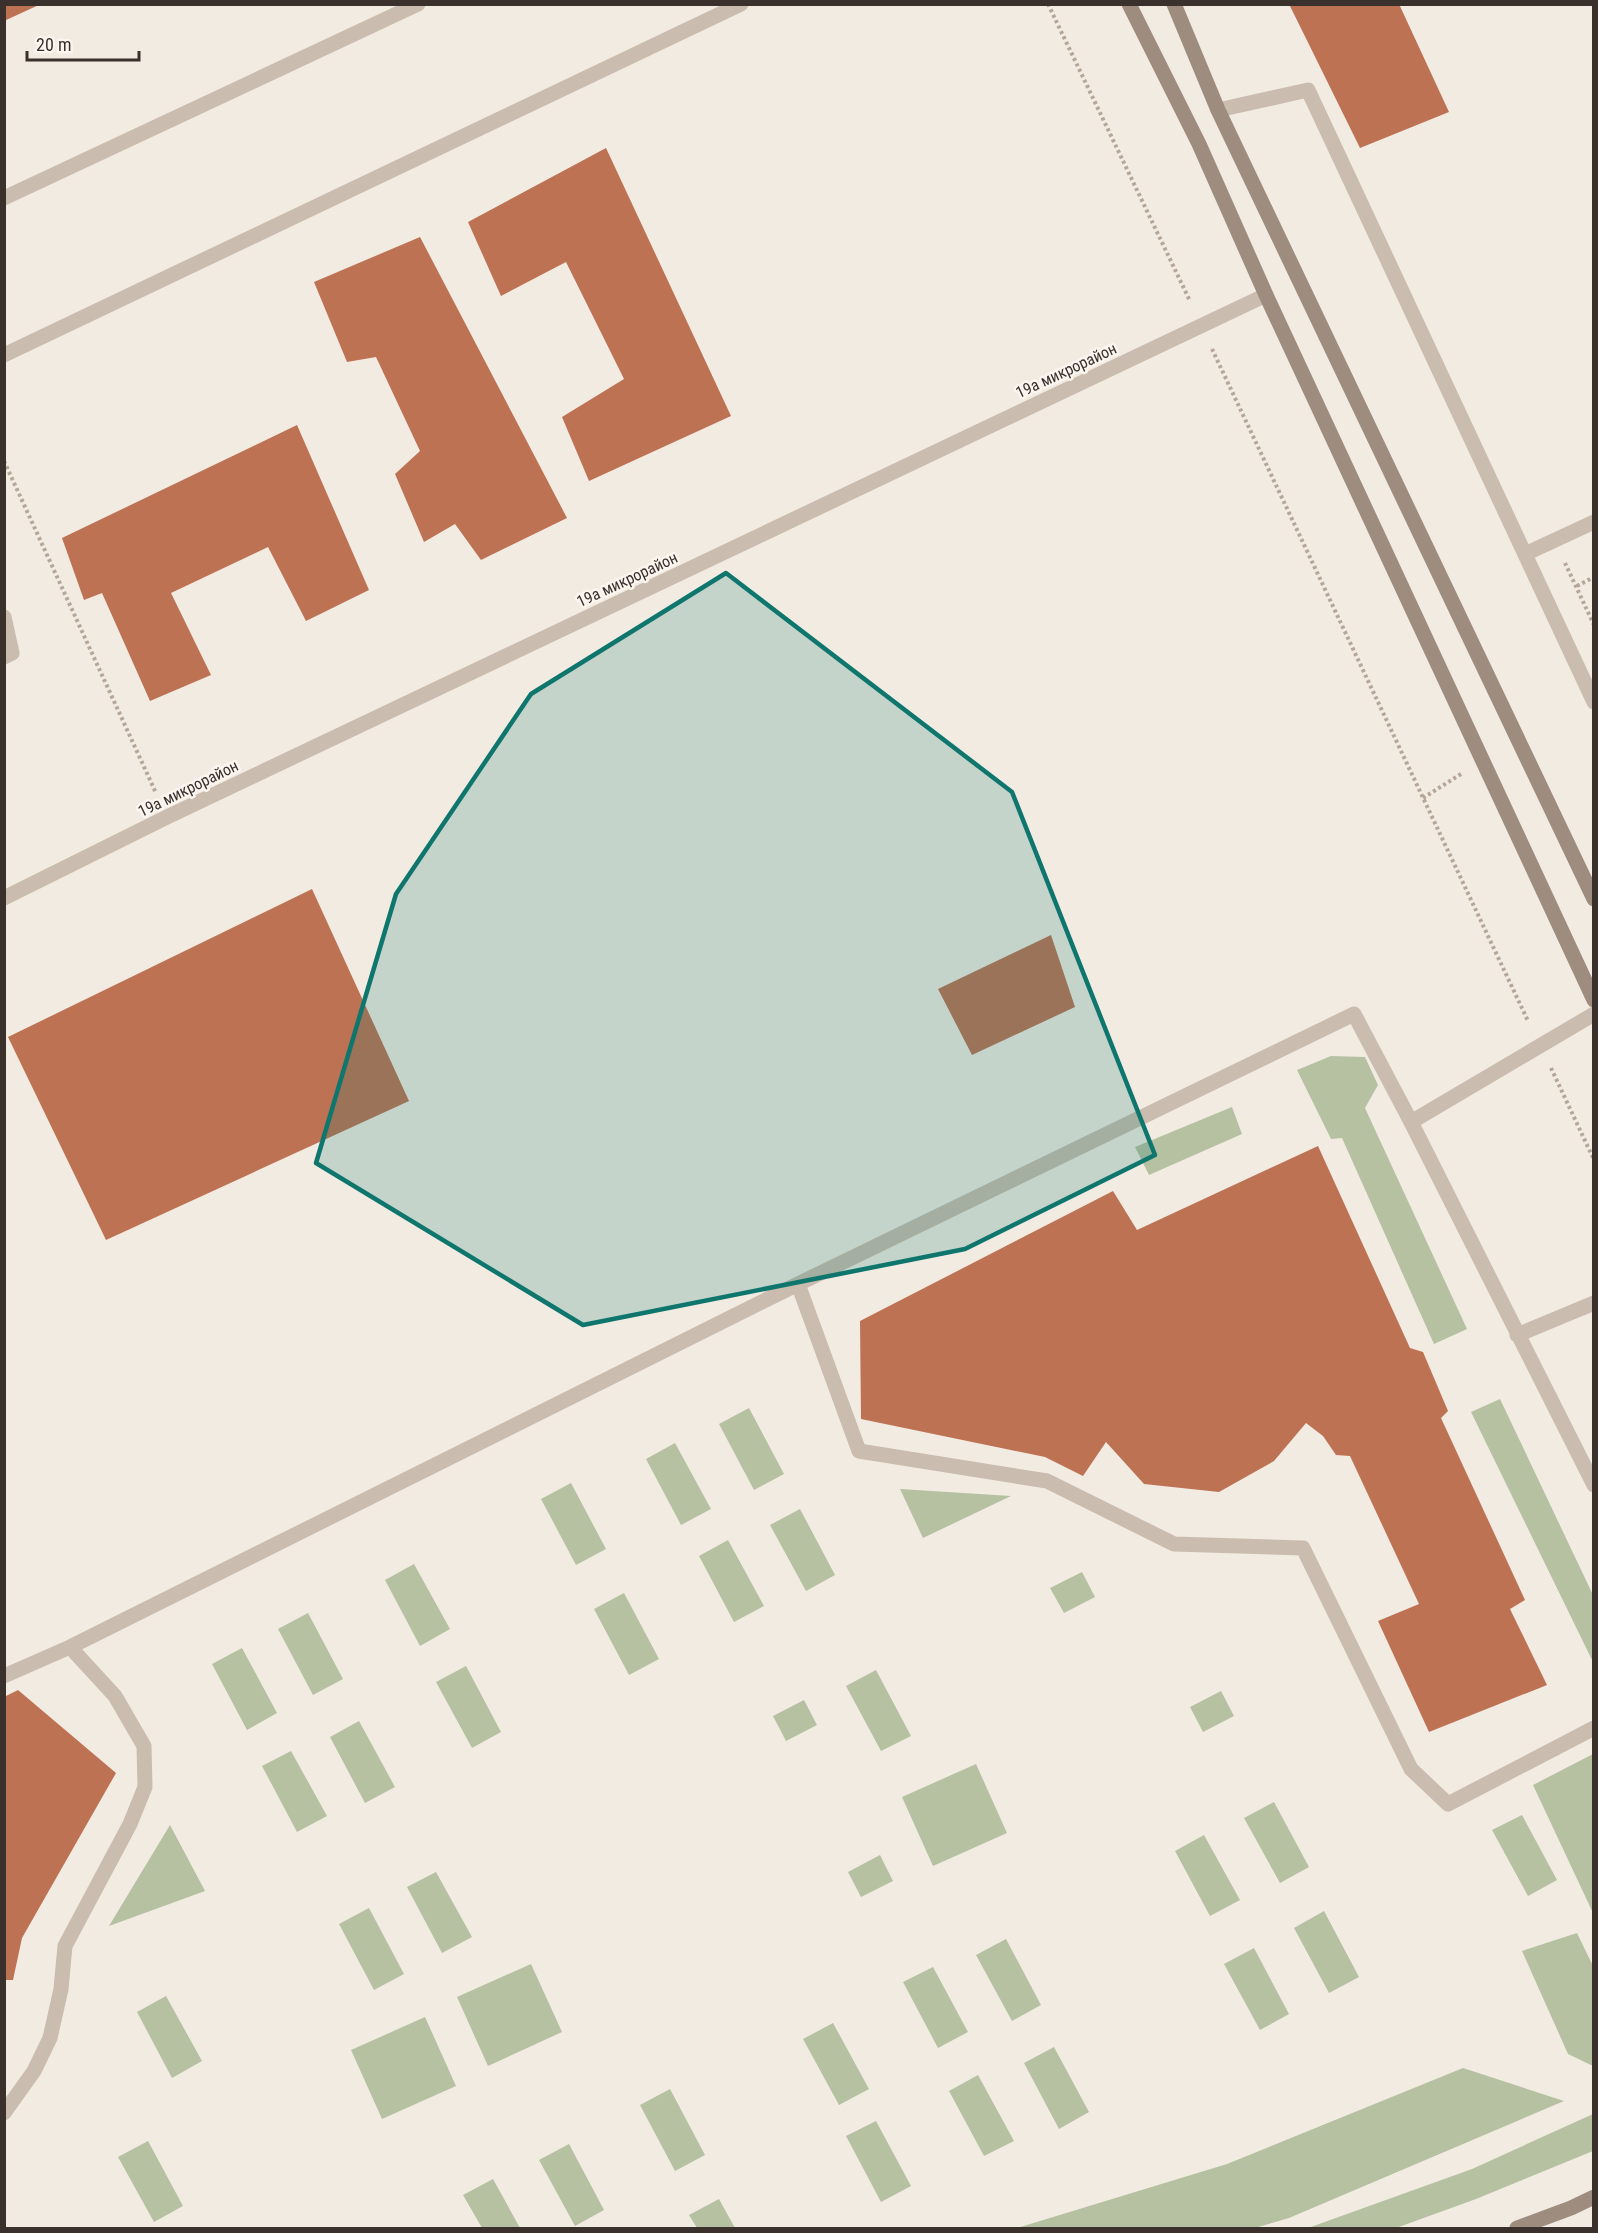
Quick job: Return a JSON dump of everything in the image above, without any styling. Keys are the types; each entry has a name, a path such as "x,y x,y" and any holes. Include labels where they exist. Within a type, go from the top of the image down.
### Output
{"street":[{"path":"4,198 418,4"},
{"path":"4,355 741,4"},
{"path":"1129,4 1199,144 1266,295 1593,1000"},
{"path":"1174,4 1218,110 1593,899"},
{"path":"1218,110 1308,90 1593,702"},
{"name":"19а микрорайон","path":"4,898 167,818 1266,295"},
{"path":"1525,554 1593,522"},
{"path":"4,617 12,653 4,657"},
{"path":"4,1676 70,1647 798,1284 1354,1014 1411,1122 1593,1485"},
{"path":"1411,1122 1541,1047 1593,1014"},
{"path":"798,1284 859,1451 1047,1481 1174,1544 1303,1548 1411,1769 1448,1804 1593,1728"},
{"path":"1517,1335 1593,1303"},
{"path":"4,2113 34,2071 51,2038 61,1989 65,1946 130,1824 145,1787 144,1746 115,1696 70,1647"},
{"path":"1517,2229 1593,2197"}],"path":[{"path":"1048,4 1593,1160"},
{"path":"4,461 167,818"},
{"path":"1553,541 1577,586 1593,625"},
{"path":"1423,798 1482,761"}],"highlighted area":[{"path":"726,573 1012,792 1155,1155 965,1249 583,1325 316,1163 396,894 531,694"}],"green space":[{"path":"1331,1056 1365,1057 1378,1085 1365,1108 1467,1329 1434,1344 1342,1138 1331,1139 1297,1070"},
{"path":"1232,1107 1242,1134 1149,1175 1135,1147"},
{"path":"1500,1399 1593,1595 1593,1662 1471,1412"},
{"path":"749,1408 784,1474 754,1490 719,1424"},
{"path":"675,1443 711,1509 681,1525 646,1459"},
{"path":"571,1483 606,1549 576,1565 541,1499"},
{"path":"900,1489 1011,1496 923,1538"},
{"path":"800,1509 835,1575 806,1591 770,1525"},
{"path":"728,1540 764,1606 734,1622 699,1556"},
{"path":"414,1564 450,1629 420,1646 385,1580"},
{"path":"1082,1572 1095,1597 1064,1613 1050,1588"},
{"path":"624,1593 659,1659 629,1675 594,1609"},
{"path":"308,1613 343,1679 313,1695 278,1629"},
{"path":"242,1648 277,1713 247,1730 212,1664"},
{"path":"466,1666 501,1732 472,1748 436,1682"},
{"path":"876,1670 911,1736 881,1751 846,1686"},
{"path":"1221,1691 1234,1716 1203,1732 1190,1707"},
{"path":"804,1700 817,1725 786,1741 773,1716"},
{"path":"359,1721 395,1787 365,1803 330,1737"},
{"path":"291,1751 327,1816 297,1832 262,1766"},
{"path":"1593,1754 1593,1913 1533,1785"},
{"path":"976,1764 1007,1833 933,1866 902,1797"},
{"path":"1274,1802 1309,1867 1280,1883 1244,1818"},
{"path":"1522,1815 1557,1880 1528,1896 1492,1830"},
{"path":"170,1825 205,1891 109,1926"},
{"path":"1204,1835 1240,1900 1210,1916 1175,1851"},
{"path":"880,1855 893,1881 861,1897 848,1872"},
{"path":"436,1872 472,1937 442,1953 407,1887"},
{"path":"369,1908 404,1974 374,1990 339,1924"},
{"path":"1324,1911 1359,1977 1329,1993 1294,1928"},
{"path":"1577,1933 1593,1966 1593,2066 1568,2054 1522,1951"},
{"path":"1006,1939 1041,2005 1012,2021 976,1955"},
{"path":"1254,1948 1289,2014 1260,2030 1224,1964"},
{"path":"531,1964 562,2032 488,2066 457,1997"},
{"path":"933,1967 968,2032 938,2048 903,1982"},
{"path":"166,1996 202,2061 172,2078 137,2012"},
{"path":"425,2017 456,2086 382,2119 351,2050"},
{"path":"833,2023 869,2089 839,2105 803,2039"},
{"path":"1054,2047 1089,2112 1059,2129 1024,2063"},
{"path":"1463,2068 1564,2101 1289,2218 1255,2228 1017,2228 1227,2164"},
{"path":"978,2075 1014,2141 984,2156 949,2091"},
{"path":"670,2089 705,2155 675,2171 640,2105"},
{"path":"1593,2114 1593,2151 1476,2199 1396,2228 1308,2228 1472,2169"},
{"path":"876,2121 911,2186 881,2202 846,2136"},
{"path":"148,2141 183,2206 154,2222 118,2157"},
{"path":"569,2144 604,2210 575,2226 539,2160"},
{"path":"493,2179 520,2228 482,2228 463,2195"},
{"path":"719,2199 735,2228 697,2228 689,2215"}],"building":[{"path":"4,4 41,4 4,21"},
{"path":"1289,4 1399,4 1449,112 1360,148"},
{"path":"606,148 731,416 589,481 562,417 624,379 566,262 501,296 468,222"},
{"path":"420,237 567,518 481,560 455,524 424,542 395,474 420,451 376,357 347,362 314,282"},
{"path":"297,425 369,590 306,621 268,547 171,593 211,675 150,701 102,593 84,600 62,538"},
{"path":"312,889 409,1101 106,1240 8,1037"},
{"path":"1051,935 1075,1007 972,1055 938,989"},
{"path":"1318,1146 1410,1348 1423,1352 1448,1411 1441,1418 1525,1600 1510,1609 1547,1685 1429,1732 1378,1621 1419,1604 1350,1456 1336,1455 1323,1436 1306,1423 1274,1461 1219,1492 1144,1484 1106,1442 1083,1476 1045,1457 861,1419 860,1321 1113,1191 1137,1230"},
{"path":"18,1690 116,1773 22,1938 13,1980 4,1980 4,1697"}]}
